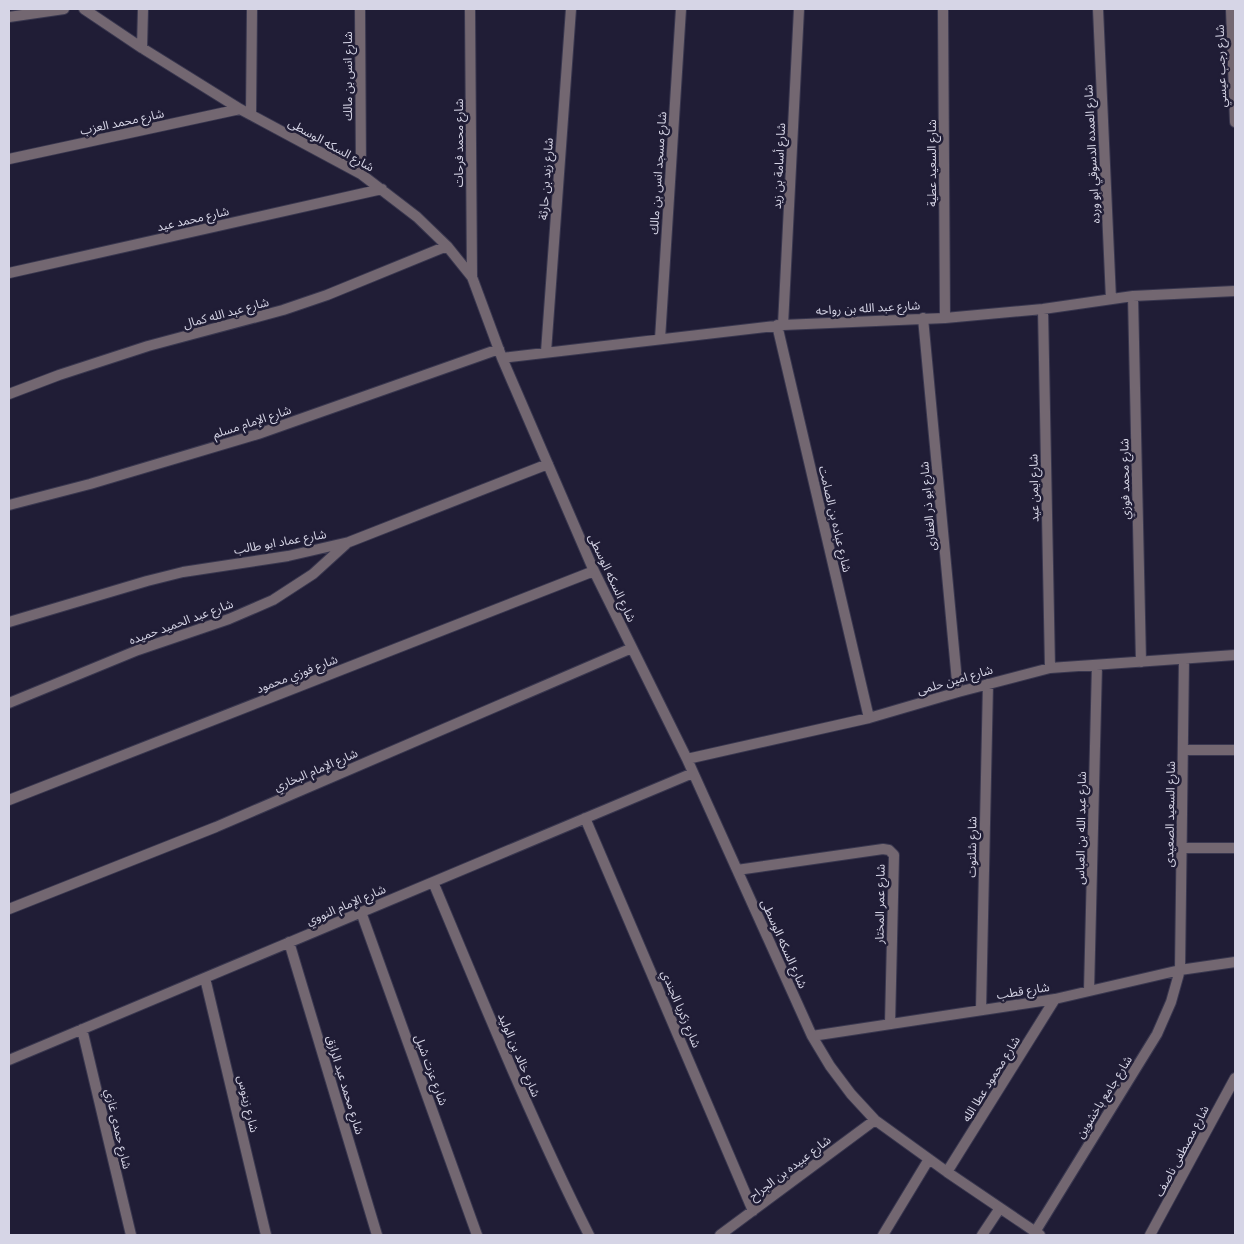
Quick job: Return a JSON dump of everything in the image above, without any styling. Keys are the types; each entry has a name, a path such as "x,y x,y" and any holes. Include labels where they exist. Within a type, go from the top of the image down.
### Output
{"street":[{"path":"9,17 64,9"},
{"name":"شارع السكه الوسطى","path":"84,9 142,48 240,109 361,174 417,217 447,246 472,277 501,354 594,571 687,760 812,1036 830,1066 851,1094 875,1120 947,1172 1038,1233"},
{"path":"142,48 143,9"},
{"path":"251,115 252,9"},
{"name":"شارع انس بن مالك","path":"360,9 361,174"},
{"name":"شارع محمد فرحات","path":"470,9 472,277"},
{"name":"شارع زيد بن حارثة","path":"546,352 570,9"},
{"name":"شارع مسجد انس بن مالك","path":"660,339 681,9"},
{"name":"شارع أسامة بن زيد","path":"780,325 799,9"},
{"name":"شارع السعيد عطية","path":"943,9 945,318"},
{"name":"شارع العمده الدسوقي ابو ورده","path":"1098,9 1111,299"},
{"name":"شارع رجب عيسي","path":"1231,9 1235,122"},
{"name":"شارع محمد العزب","path":"9,159 240,109"},
{"name":"شارع محمد عيد","path":"9,273 382,189"},
{"name":"شارع عبد الله كمال","path":"9,394 148,346 283,310 327,295 447,246"},
{"name":"شارع عبد الله بن رواحه","path":"501,354 546,352 780,325 945,318 1043,309 1133,296 1235,291"},
{"name":"شارع محمد فوزي","path":"1133,296 1141,662"},
{"name":"شارع ايمن عيد","path":"1043,309 1050,668"},
{"name":"شارع ابو ذر الغفارى","path":"923,318 958,692"},
{"name":"شارع عباده بن الصامت","path":"780,325 869,718"},
{"name":"شارع الإمام مسلم","path":"9,505 90,484 258,434 501,354"},
{"name":"شارع عماد ابو طالب","path":"9,622 146,581 183,572 288,556 349,542 548,464"},
{"name":"شارع عبد الحميد حميده","path":"9,703 138,650 229,619 273,600 313,574 349,542"},
{"name":"شارع فوزي محمود","path":"9,800 594,571"},
{"name":"شارع الإمام البخاري","path":"9,909 216,827 632,648"},
{"name":"شارع امين حلمى","path":"687,760 869,718 1050,668 1235,655"},
{"name":"شارع السعيد الصعيدى","path":"1180,970 1184,658"},
{"name":"شارع عبد الله بن العباس","path":"1089,991 1097,664"},
{"name":"شارع شلتوت","path":"981,1010 988,684"},
{"path":"1183,750 1235,750"},
{"name":"شارع الإمام النووي","path":"9,1060 693,773"},
{"name":"شارع زكريا الجندي","path":"585,818 753,1211"},
{"path":"1182,848 1235,848"},
{"name":"شارع عمر المختار","path":"737,870 883,849 889,850 894,855 890,1024"},
{"name":"شارع خالد بن الوليد","path":"433,882 534,1122 589,1235"},
{"name":"شارع عزت شبل","path":"361,912 477,1235"},
{"name":"شارع محمد عبد الرازق","path":"289,942 377,1235"},
{"name":"شارع قطب","path":"812,1036 1055,999 1180,970 1235,962"},
{"name":"شارع جامع باخشوين","path":"1038,1233 1157,1034 1171,1002 1180,970"},
{"name":"شارع زينوس","path":"205,978 266,1235"},
{"name":"شارع محمود عطا الله","path":"947,1172 1055,999"},
{"name":"شارع حمدى غازي","path":"82,1030 131,1235"},
{"name":"شارع مصطفى ناصف","path":"1150,1235 1235,1078"},
{"name":"شارع عبيده بن الجراح","path":"720,1235 875,1120"},
{"path":"883,1235 929,1159"},
{"path":"982,1235 1000,1208"}]}
